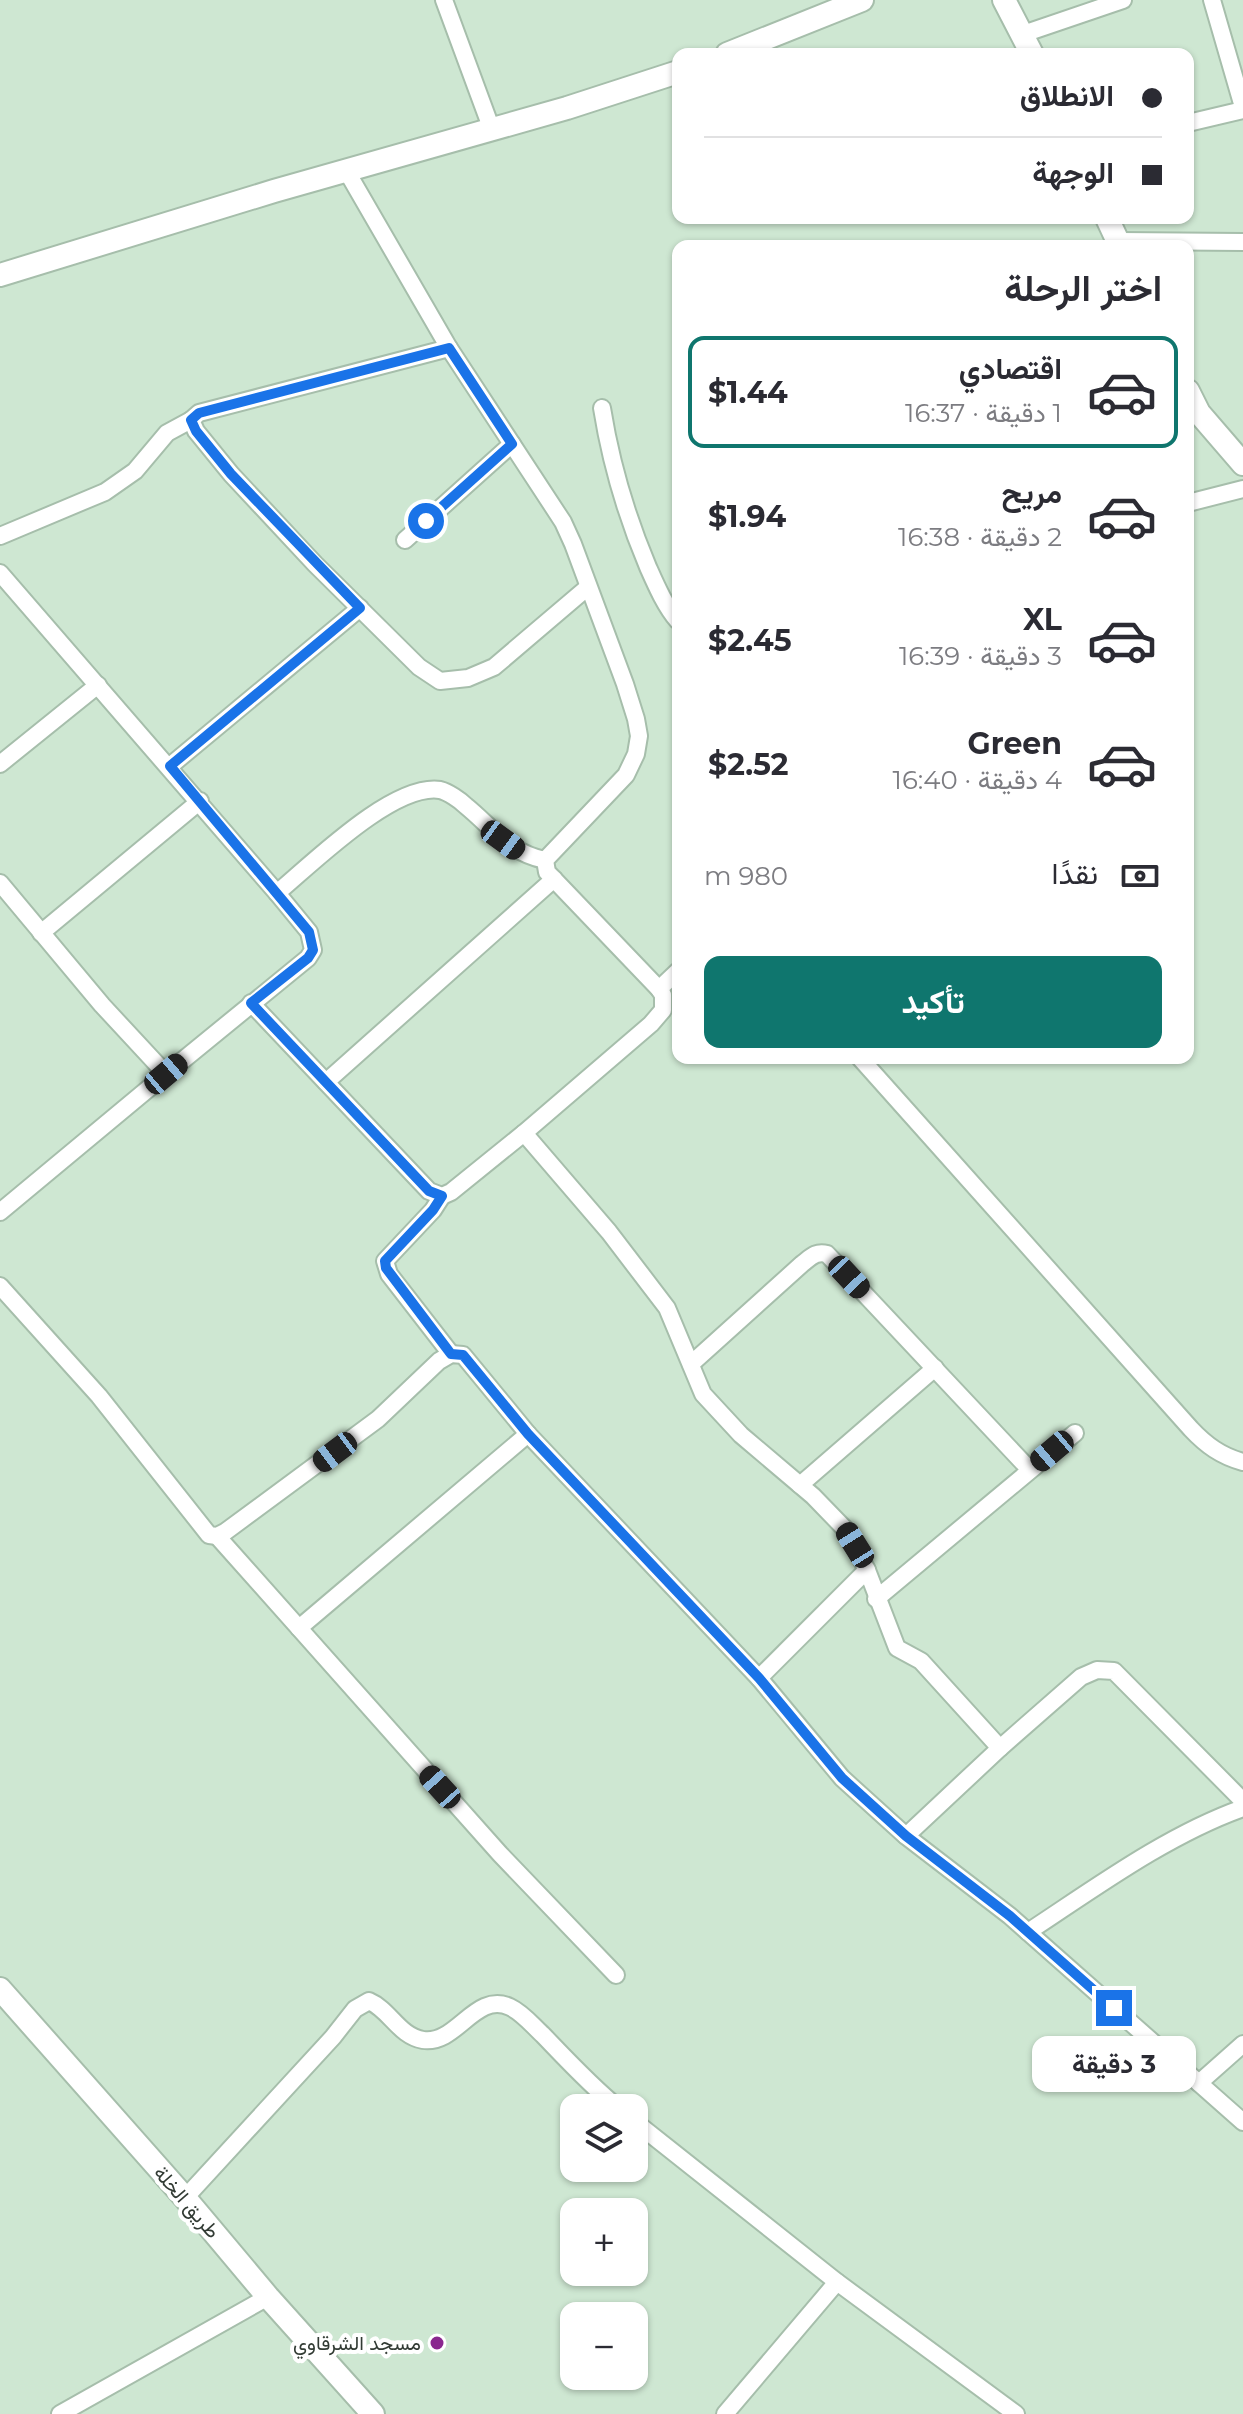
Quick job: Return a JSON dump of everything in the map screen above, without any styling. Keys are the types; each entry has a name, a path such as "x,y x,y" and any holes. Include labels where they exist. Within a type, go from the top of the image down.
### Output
{"main road":[{"path":"742,48 862,0"},
{"path":"1004,0 1028,44"},
{"path":"0,275 672,74"},
{"path":"1194,403 1243,464"},
{"name":"طريق الخلة","path":"0,1989 373,2414"}],"street":[{"path":"444,0 492,130"},
{"path":"1028,44 1123,0"},
{"path":"1194,121 1243,108 1212,0"},
{"path":"346,170 449,348 563,522 625,684 639,736 636,754 626,775 545,860"},
{"path":"1194,243 1243,242"},
{"path":"0,536 105,492 135,471 167,433 199,413 449,348"},
{"path":"602,408 609,454 632,530 656,584 672,611"},
{"path":"191,420 196,431 231,474 419,667 440,681 456,681 494,667 588,587"},
{"path":"405,540 512,444"},
{"path":"1194,501 1243,489"},
{"path":"0,573 277,893 309,932 313,950 308,958 0,1212"},
{"path":"170,766 360,608"},
{"path":"0,764 98,685"},
{"path":"277,893 378,809 417,792 441,790 464,803 526,857 545,860"},
{"path":"41,933 200,801"},
{"path":"451,1354 386,1268 385,1261 433,1210 442,1196 524,1133 651,1024 663,1010 659,989 547,872 545,860"},
{"path":"326,1082 554,879"},
{"path":"0,883 145,1055 166,1074"},
{"path":"659,989 672,977"},
{"path":"251,1003 429,1191 442,1196"},
{"path":"865,1064 1191,1429 1207,1445 1229,1459 1243,1462"},
{"path":"524,1133 609,1232 667,1308 703,1394 845,1529 867,1570 897,1648 921,1661 1000,1748"},
{"path":"691,1364 812,1255 827,1254 1030,1470"},
{"path":"0,1286 99,1396 204,1531 217,1536 500,1854 616,1975"},
{"path":"217,1536 378,1419 439,1361 451,1354 463,1355 528,1434 759,1678 842,1778 906,1836 1028,1932 1243,2122"},
{"path":"800,1485 935,1368"},
{"path":"876,1599 1075,1433"},
{"path":"299,1628 528,1434"},
{"path":"759,1678 867,1570"},
{"path":"906,1836 1081,1677 1097,1670 1114,1671 1243,1801"},
{"path":"1028,1932 1206,1822 1243,1808"},
{"path":"185,2198 355,2009 369,2001 381,2008 411,2037 425,2040 444,2036 487,2006 510,2006 601,2094"},
{"path":"1199,2083 1243,2044"},
{"path":"648,2132 837,2282 1016,2414"},
{"path":"725,2414 837,2282"},
{"path":"60,2414 268,2297"}],"place":[{"name":"مسجد الشرقاوي","path":"437,2343"}],"route":[{"path":"426,521 512,444 449,348 199,413 191,420 196,431 231,474 360,608 170,766 309,932 313,950 308,958 251,1003 429,1191 442,1196 433,1210 385,1261 386,1268 451,1354 463,1355 528,1434 759,1678 842,1778 906,1836 1010,1916 1114,2008"}]}
